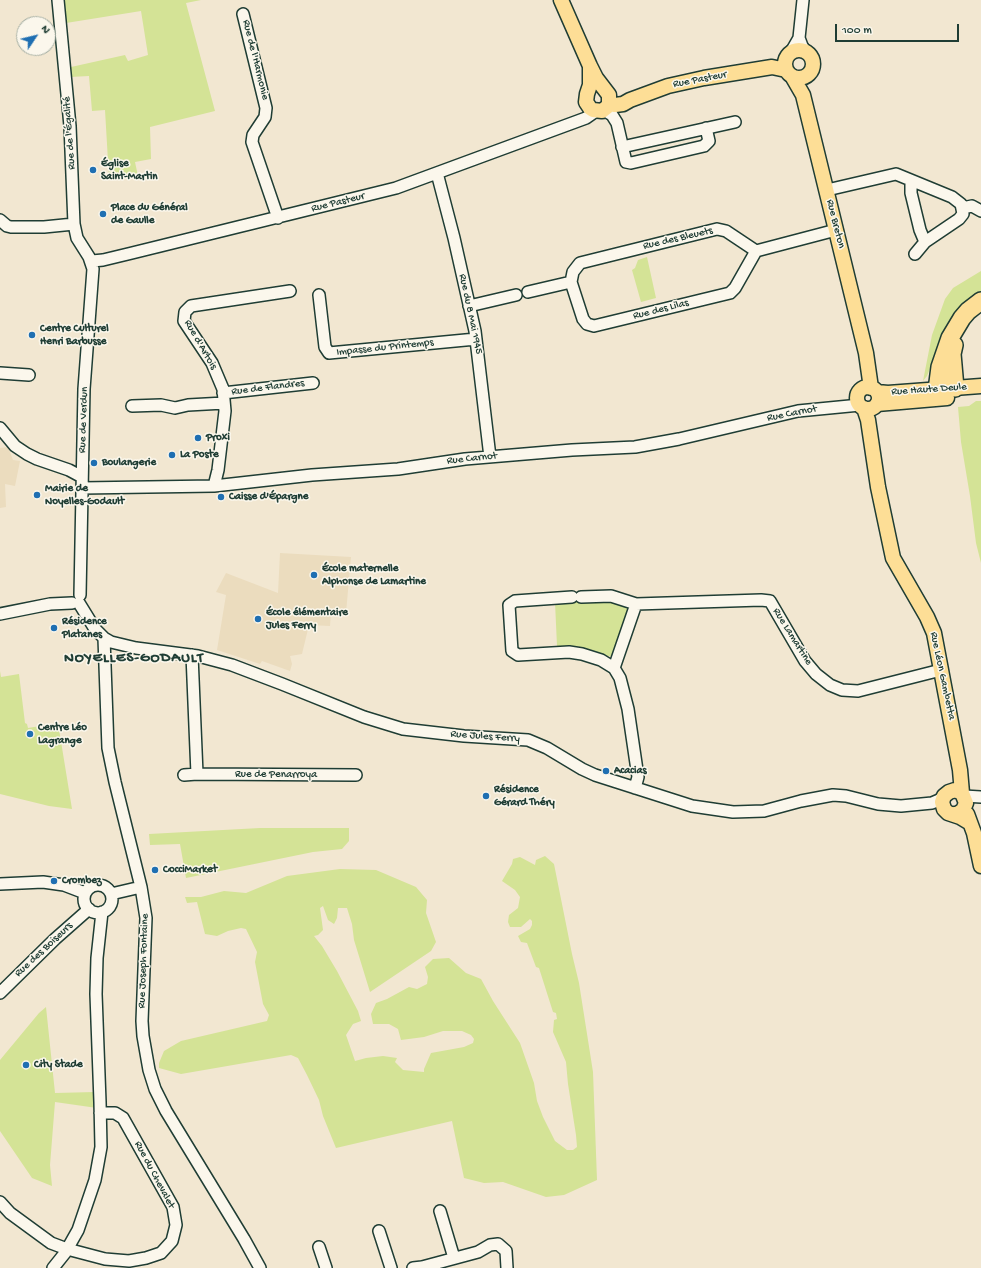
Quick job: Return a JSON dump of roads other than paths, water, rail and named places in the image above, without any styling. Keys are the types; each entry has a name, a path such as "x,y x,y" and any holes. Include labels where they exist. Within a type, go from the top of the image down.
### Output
{"highway":[{"path":"937,394 940,367 950,338 962,318 968,311 981,301"},
{"path":"955,388 952,354 954,344 965,323 972,314 981,307"}],"main road":[{"path":"561,0 605,100"},
{"path":"801,50 806,52 810,55 813,64 809,73 801,78 789,64 801,50"},
{"name":"Rue Pasteur","path":"605,100 711,77 789,64"},
{"name":"Rue Breton","path":"789,64 803,95 866,354 868,402"},
{"name":"Rue Breton","path":"803,95 809,73"},
{"name":"Rue Haute Deule","path":"868,402 908,402 955,388 981,386"},
{"name":"Rue Haute Deule","path":"868,402 937,394 981,395"},
{"name":"Rue Léon Gambetta","path":"868,402 878,487 893,558 932,627 961,775 958,801 970,822 980,861"}],"street":[{"name":"Rue de l'Égalité","path":"58,0 70,126 74,224 77,238 92,261"},
{"path":"789,64 799,38 803,0"},
{"name":"Rue de l'Harmonie","path":"243,14 266,108 265,117 252,136 252,142 278,218"},
{"path":"799,38 806,52"},
{"path":"605,100 617,123"},
{"path":"605,100 617,116 617,123 626,162 631,163 704,146 709,141 706,128"},
{"name":"Rue Pasteur","path":"92,261 103,260 278,218 396,188 520,143 576,120 583,111 605,100"},
{"path":"622,147 735,122"},
{"name":"Rue du 8 Mai 1945","path":"437,173 454,238 476,339 490,457"},
{"path":"826,190 896,174 952,197 961,204 963,214 959,219 925,242 915,254"},
{"path":"911,181 911,193 920,230 925,242"},
{"path":"962,208 972,206 981,211"},
{"path":"0,220 7,226 11,227 44,227 74,224"},
{"name":"Rue des Bleuets","path":"572,282 573,272 580,263 718,229 726,231 756,251"},
{"path":"756,251 836,230"},
{"name":"Rue des Lilas","path":"572,282 583,319 587,324 594,326 730,293 735,288 756,251"},
{"name":"Rue de Verdun","path":"75,598 80,579 84,389 93,269 92,261"},
{"path":"528,292 572,282"},
{"name":"Rue d'Artois","path":"214,486 218,470 225,411 223,389 212,363 184,321 185,312 191,306 290,291"},
{"name":"Impasse du Printemps","path":"319,295 325,347 329,353 476,339"},
{"path":"469,306 516,295"},
{"path":"0,373 29,375"},
{"name":"Rue de Flandres","path":"132,406 161,405 176,408 224,398 313,383"},
{"name":"Rue Carnot","path":"82,483 214,486 312,475 398,469 464,459 635,447 679,439 798,411 868,402"},
{"path":"0,428 15,446 37,459 69,470 82,483"},
{"path":"614,668 636,604 611,596 515,601 509,605 512,651 518,656 568,652 582,654 601,660 614,668 620,678 628,709 638,777 635,788"},
{"path":"0,614 75,598"},
{"name":"Rue Jules Ferry","path":"75,598 95,629 104,638 111,642 122,645 192,655 232,665 364,717 403,729 471,737 528,740 547,748 582,769 692,806 733,812 764,811 801,801 833,795 846,796 878,804 901,806 958,801"},
{"name":"Rue Lamartine","path":"636,604 761,600 770,601 805,661 816,674 830,686 842,690 865,690 941,670"},
{"name":"Rue Joseph Fontaine","path":"104,638 108,748 114,782 141,887 146,918 142,1021 149,1070 155,1090 166,1111 257,1263"},
{"path":"192,655 197,774"},
{"name":"Rue de Penarroya","path":"184,775 356,775"},
{"path":"0,884 43,882 64,884 85,893"},
{"path":"98,884 106,887 111,894 111,903 109,907 102,912 95,912 89,909 84,902 85,893 90,887 98,884"},
{"path":"111,894 141,887"},
{"name":"Rue des Boiseurs","path":"0,993 55,939 89,909"},
{"path":"53,1268 67,1249 78,1230 95,1180 101,1147 96,958 102,912"},
{"name":"Rue du Chevalet","path":"0,1202 10,1213 51,1243 67,1249 105,1259 129,1260 146,1258 161,1253 172,1241 176,1225 173,1207 122,1118 115,1113 100,1113"},
{"path":"440,1211 454,1258"},
{"path":"379,1231 391,1268"},
{"path":"413,1268 478,1252 490,1245 498,1244 506,1252 507,1268"},
{"path":"319,1247 326,1268"}],"place":[{"name":"Église Saint-Martin","path":"93,170"},
{"name":"Place du Général de Gaulle","path":"103,214"},
{"name":"Centre Culturel Henri Barbusse","path":"32,335"},
{"name":"Proxi","path":"198,438"},
{"name":"La Poste","path":"172,455"},
{"name":"Boulangerie","path":"94,463"},
{"name":"Mairie de Noyelles-Godault","path":"37,495"},
{"name":"Caisse d'Épargne","path":"221,497"},
{"name":"École maternelle Alphonse de Lamartine","path":"314,575"},
{"name":"École élémentaire Jules Ferry","path":"258,619"},
{"name":"Résidence Platanes","path":"54,628"},
{"name":"Centre Léo Lagrange","path":"30,734"},
{"name":"Acacias","path":"606,771"},
{"name":"Résidence Gérard Théry","path":"486,796"},
{"name":"CocciMarket","path":"155,870"},
{"name":"Crombez","path":"54,881"},
{"name":"City Stade","path":"26,1065"}],"district":[{"name":"NOYELLES-GODAULT","path":"134,659"}]}
